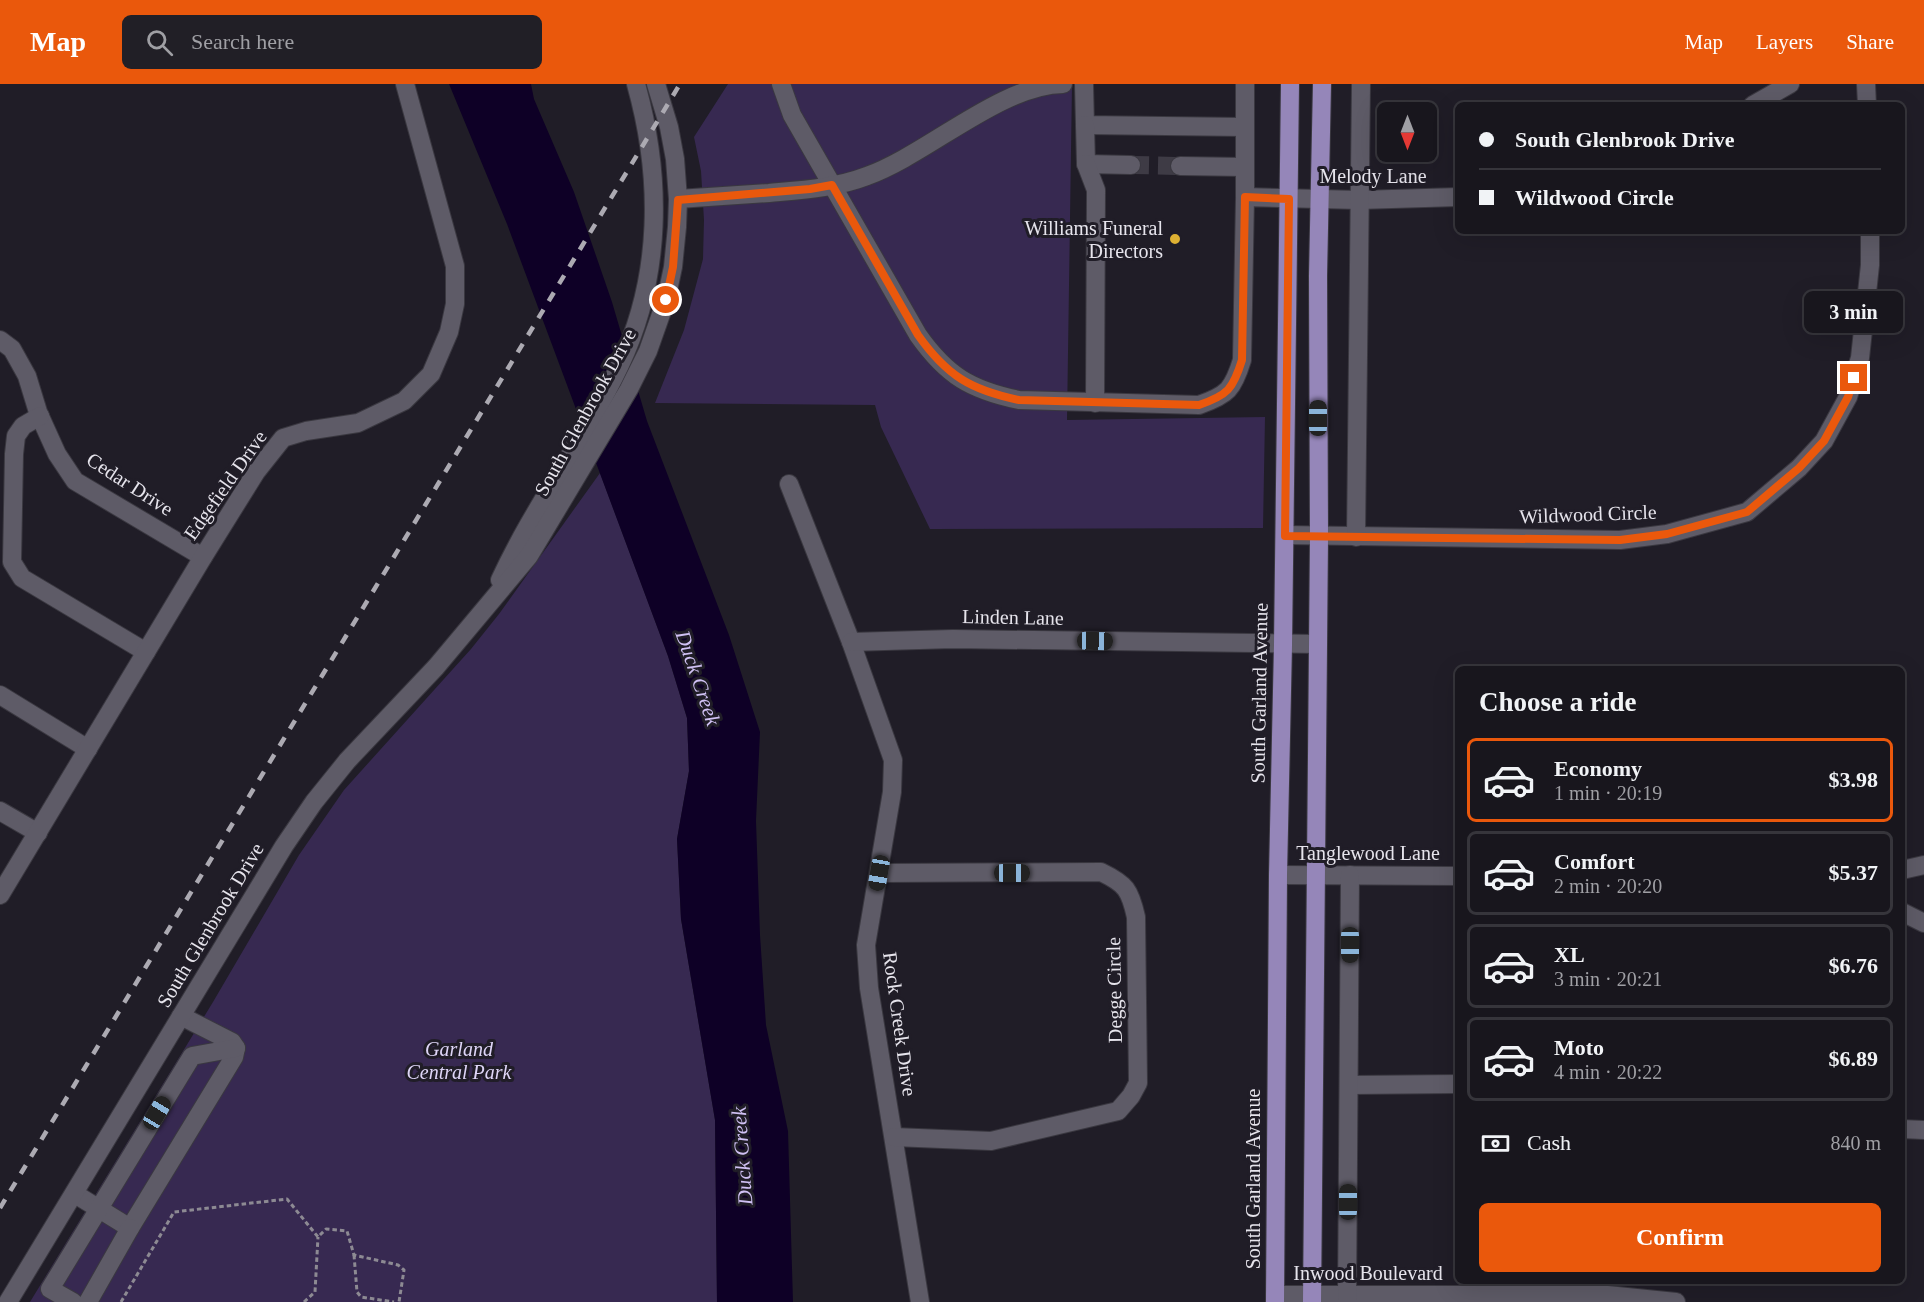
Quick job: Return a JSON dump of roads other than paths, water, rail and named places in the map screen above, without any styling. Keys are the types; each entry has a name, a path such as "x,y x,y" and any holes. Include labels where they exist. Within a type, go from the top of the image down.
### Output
{"main road":[{"name":"South Garland Avenue","path":"1275,1298 1278,875 1285,536 1290,84"},
{"path":"1312,1299 1319,537 1319,199 1322,84"}],"street":[{"name":"Edgefield Drive","path":"0,895 203,557 256,472 283,438 306,431 358,423 404,401 431,374 449,332 455,304 455,266 405,84"},
{"name":"South Glenbrook Drive","path":"8,1302 284,846 314,802 347,761 467,632 529,556 552,501 620,364 635,328 643,299 652,248 654,178 644,111 636,84"},
{"name":"South Glenbrook Drive","path":"552,501 628,389 648,351 666,300 673,267 678,200 675,159 657,84"},
{"path":"781,84 792,115 918,335 933,356 958,378 992,394 1019,400 1199,405 1218,399 1228,391 1236,381 1242,360 1245,84"},
{"path":"678,200 810,189 866,177 895,164 996,104 1028,91 1063,84"},
{"path":"1084,84 1086,164 1096,190 1095,403"},
{"path":"1356,537 1360,84"},
{"path":"1759,102 1790,84"},
{"path":"1866,84 1867,102"},
{"path":"1085,125 1244,127"},
{"path":"1086,164 1131,165"},
{"path":"1180,166 1244,167"},
{"name":"Melody Lane","path":"1245,197 1359,200 1455,198"},
{"name":"Wildwood Circle","path":"1285,536 1620,540 1667,534 1747,512 1799,468 1824,441 1848,397 1860,358 1870,265 1870,234"},
{"name":"Cedar Drive","path":"0,340 12,349 27,376 40,416 57,454 75,480 203,557"},
{"path":"40,416 23,426 16,436 12,562 22,578 146,652"},
{"name":"Rock Creek Drive","path":"789,484 851,642 893,760 892,792 866,945 869,988 920,1302"},
{"name":"Linden Lane","path":"851,642 953,639 1318,644"},
{"path":"0,695 88,749"},
{"path":"0,811 38,833"},
{"path":"1905,869 1924,865"},
{"name":"Degge Circle","path":"879,873 1101,872 1117,880 1130,894 1136,917 1138,1083 1131,1096 1118,1111 991,1141 894,1137"},
{"name":"Tanglewood Lane","path":"1278,875 1455,876"},
{"path":"1347,1299 1350,875"},
{"path":"1905,914 1924,923"},
{"path":"88,1302 130,1228 234,1057 236,1048 232,1042 181,1016"},
{"path":"73,1302 50,1289 192,1056 236,1048"},
{"path":"1349,1084 1455,1084"},
{"path":"1905,1129 1924,1130"},
{"path":"75,1194 130,1228"},
{"name":"Inwood Boulevard","path":"1275,1298 1607,1295 1676,1302"}],"water":[{"name":"Duck Creek","path":"449,84 531,84 534,99 574,192 612,302 647,421 729,635 760,732 756,821 760,935 766,1025 788,1131 793,1302 717,1302 715,1120 681,919 677,839 689,771 687,718 668,656 507,224"}],"tunnel":[{"path":"1131,165 1180,166"}],"railway":[{"path":"0,1208 680,84"}],"place":[{"name":"Williams Funeral Directors","path":"1175,239"}],"park label":[{"name":"Garland Central Park","path":"459,1060"}]}
